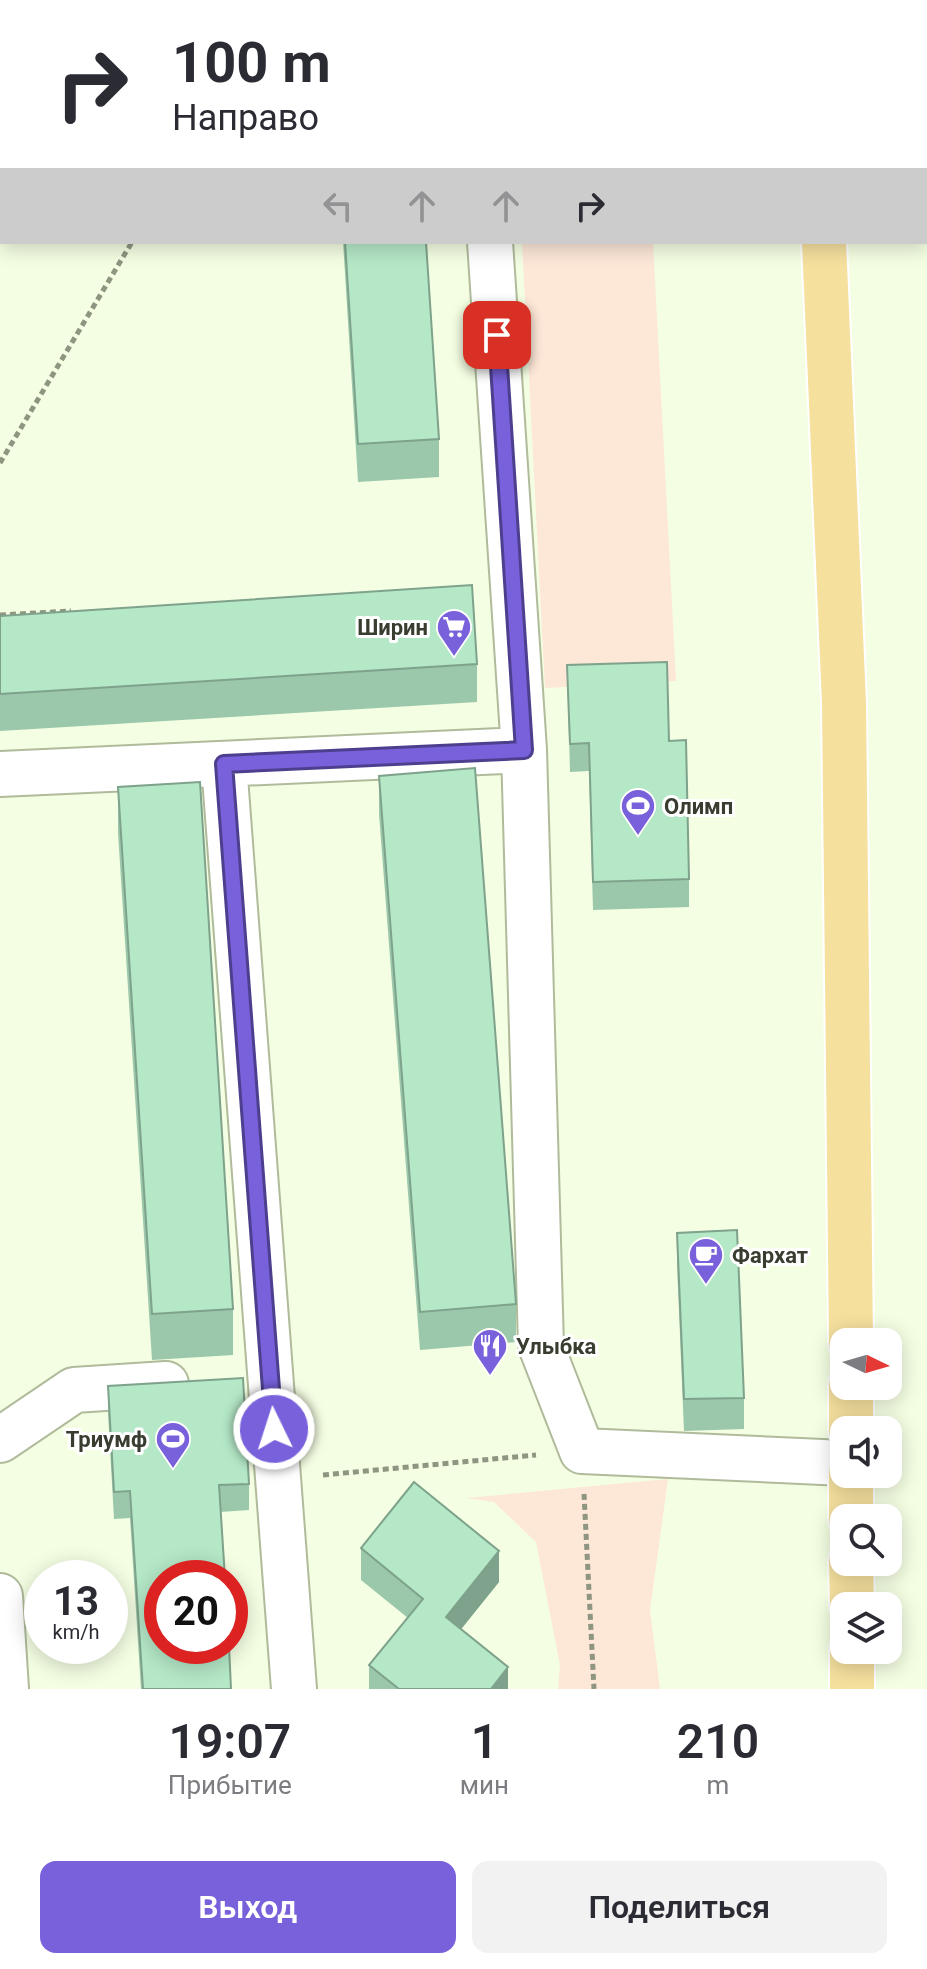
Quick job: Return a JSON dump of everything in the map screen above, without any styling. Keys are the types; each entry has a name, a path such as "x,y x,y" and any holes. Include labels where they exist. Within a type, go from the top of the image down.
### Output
{"main road":[{"path":"824,244 844,703 851,1328"},
{"path":"852,1664 852,1689"}],"lane":[{"path":"490,244 524,750 541,1346 582,1451 830,1462"},
{"path":"0,774 524,750"},
{"path":"224,764 294,1689"},
{"path":"0,1440 74,1390 271,1378"},
{"path":"0,1596 6,1689"}],"path":[{"path":"0,463 131,244"},
{"path":"0,615 78,611"},
{"path":"278,1479 582,1451 594,1689"}],"shaded area":[{"path":"522,244 653,244 676,681 545,688"},
{"path":"668,1479 650,1610 660,1689 558,1689 560,1665 536,1542 494,1502 467,1498"}],"building":[{"path":"345,244 426,244 439,439 358,444"},
{"path":"472,585 477,664 0,694 0,616"},
{"path":"667,662 669,741 686,740 689,879 593,882 589,743 570,744 567,665"},
{"path":"475,768 516,1304 420,1312 379,776"},
{"path":"200,782 233,1309 152,1314 118,787"},
{"path":"737,1230 744,1398 684,1399 677,1233"},
{"path":"243,1378 249,1484 219,1485 224,1560 144,1560 144,1664 230,1664 231,1689 143,1689 130,1491 114,1492 108,1386"},
{"path":"414,1482 499,1551 446,1617 508,1667 491,1689 399,1689 369,1665 423,1599 361,1548"}],"place":[{"name":"Ширин","path":"454,658"},
{"name":"Олимп","path":"638,837"},
{"name":"Фархат","path":"706,1286"},
{"name":"Улыбка","path":"490,1377"},
{"name":"Триумф","path":"173,1470"}],"route":[{"path":"274,1429 224,764 524,750 497,335"}]}
